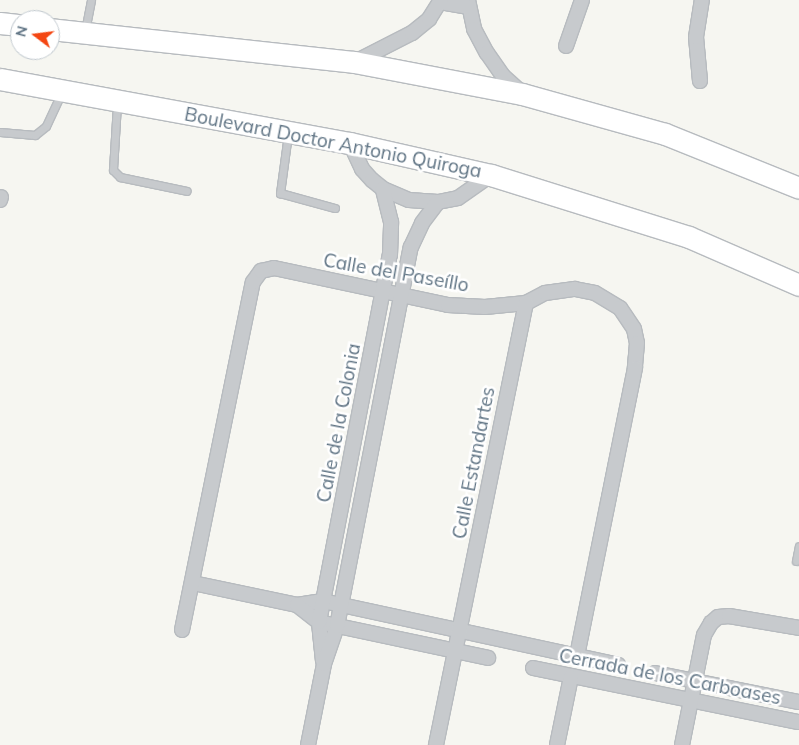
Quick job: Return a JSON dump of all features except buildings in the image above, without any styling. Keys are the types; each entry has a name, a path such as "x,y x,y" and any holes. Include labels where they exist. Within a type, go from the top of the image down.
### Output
{"main road":[{"path":"60,30 354,62 522,94 665,134 799,188"},
{"name":"Boulevard Doctor Antonio Quiroga","path":"0,79 350,143 491,175 688,237 799,285"}],"street":[{"path":"566,46 582,0"},
{"path":"700,81 696,37 702,0"},
{"path":"354,62 412,33 429,19 440,1 468,3 474,29 487,53 503,76 522,94"},
{"path":"350,143 362,169 383,189 410,200 438,202 458,198 491,175"},
{"name":"Calle de la Colonia","path":"324,664 319,622 392,238 383,189"},
{"name":"Calle de la Colonia","path":"308,745 324,664 337,626 416,235 438,202"},
{"name":"Calle del Paseíllo","path":"182,630 256,276 261,271 274,268 403,297 485,307 526,303 561,289 595,293 620,308 634,329 637,343 635,368 577,656"},
{"name":"Calle Estandartes","path":"436,745 526,303"},
{"path":"192,583 297,605 323,601 618,665"},
{"path":"297,605 319,622 488,658"},
{"path":"682,745 704,635 718,617 729,616 799,628"},
{"name":"Cerrada de los Carboases","path":"533,668 690,702 799,722"},
{"name":"Cerrada de los Carboases","path":"655,673 799,702"},
{"path":"557,745 571,677"}],"lane":[{"path":"85,33 91,0"},
{"path":"0,132 35,135 46,126 63,91"},
{"path":"118,101 113,170 120,177 187,191"},
{"path":"288,132 280,192 335,208"},
{"path":"796,561 799,546"}]}
